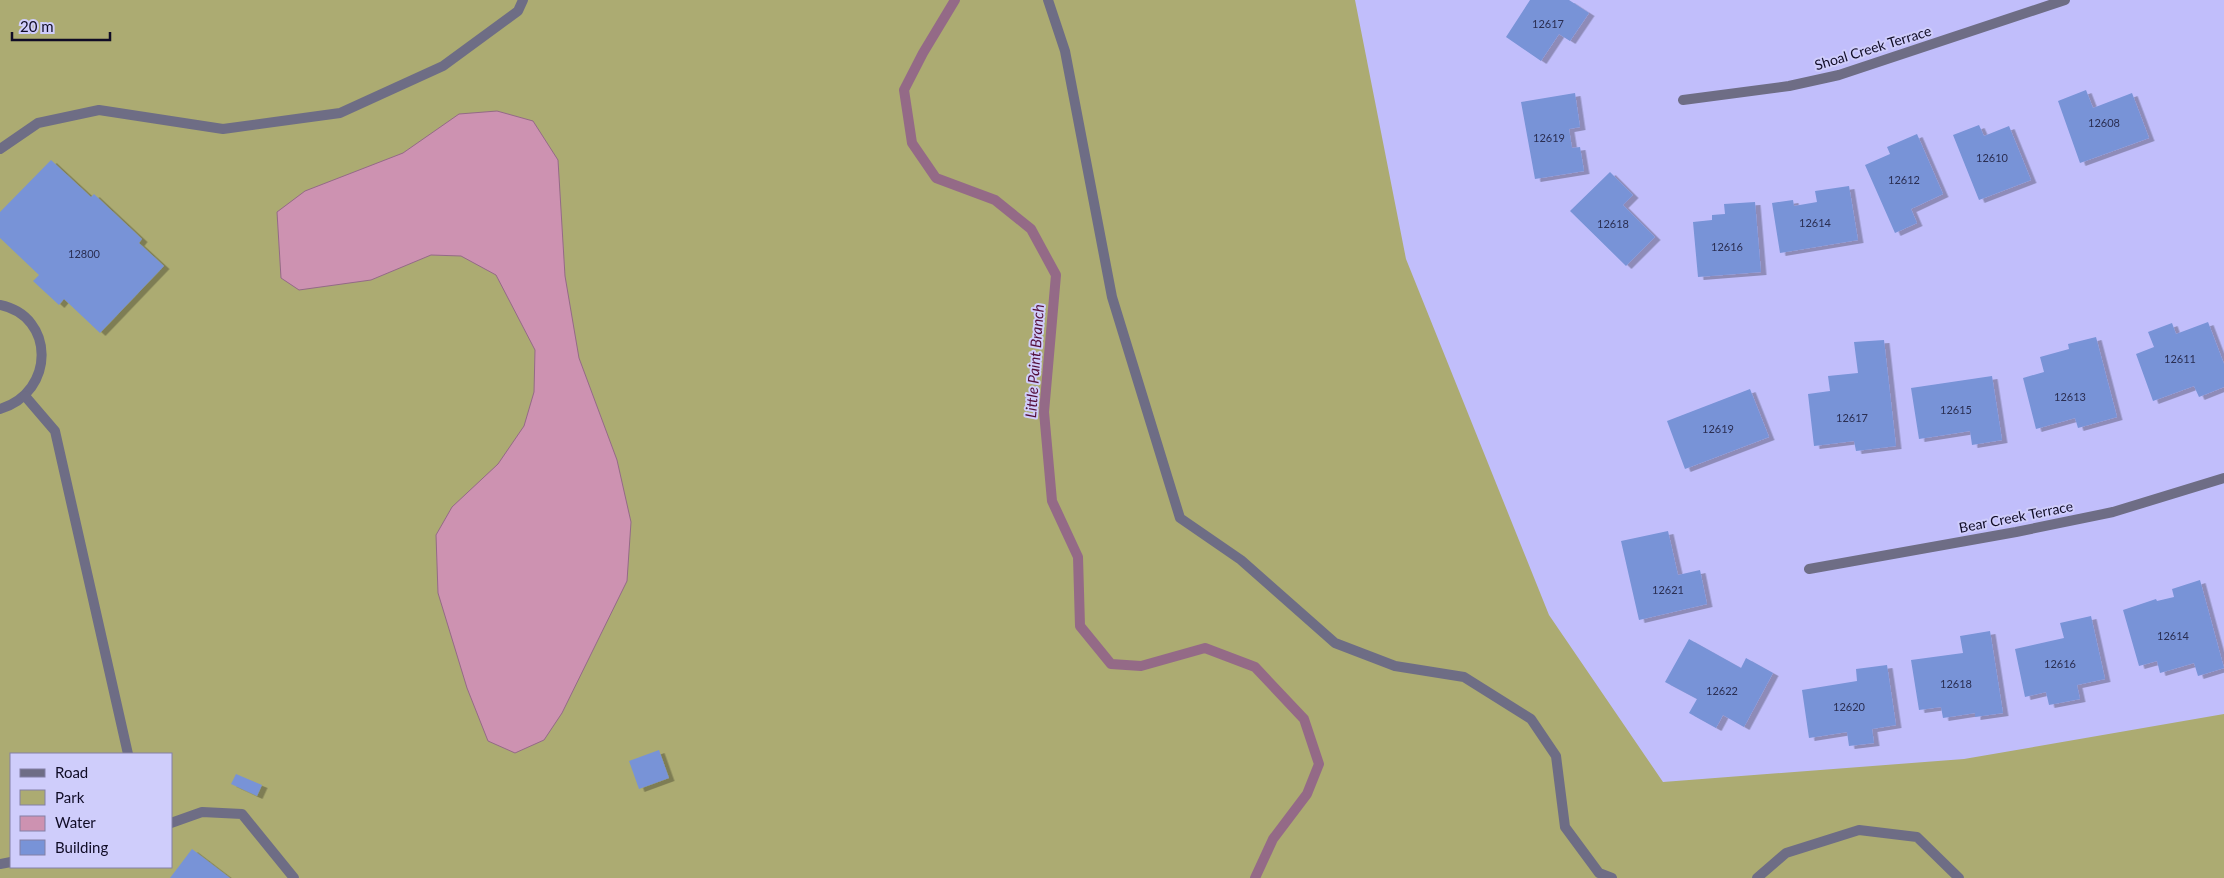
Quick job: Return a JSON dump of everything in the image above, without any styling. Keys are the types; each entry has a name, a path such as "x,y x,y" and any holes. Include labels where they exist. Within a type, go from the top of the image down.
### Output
{"street":[{"path":"0,149 38,123 99,110 223,129 340,113 443,66 518,11 523,0"},
{"path":"1048,0 1065,51 1112,297 1180,518 1242,560 1335,643 1395,666 1464,677 1530,719 1556,756 1565,827 1599,873 1612,878"},
{"name":"Shoal Creek Terrace","path":"1683,100 1789,86 1839,75 2065,0"},
{"path":"0,306 6,307 22,316 34,329 41,346 42,364 36,381 25,396 12,405 0,409"},
{"path":"25,396 56,431 128,753"},
{"name":"Bear Creek Terrace","path":"1809,569 2016,532 2113,512 2224,478"},
{"path":"172,823 202,812 242,814 294,878"},
{"path":"1757,878 1786,853 1859,830 1917,837 1959,878"}],"green space":[{"path":"0,0 1355,0 1406,259 1549,615 1663,782 1964,759 2224,714 2224,878 0,878"}],"water":[{"path":"497,111 533,121 558,160 565,276 579,358 617,460 631,522 627,581 562,713 544,740 515,753 488,741 467,688 438,593 436,535 452,507 498,464 524,426 534,392 535,350 496,275 461,256 431,255 371,280 299,290 281,278 277,212 305,191 403,153 459,114"}],"building":[{"path":"1530,0 1569,0 1589,13 1570,41 1559,34 1541,61 1506,37"},
{"path":"2086,90 2093,108 2132,93 2149,138 2080,163 2058,101"},
{"path":"1575,93 1580,127 1569,129 1572,148 1580,147 1584,171 1535,179 1521,102"},
{"path":"1979,125 1984,136 2009,126 2031,180 1979,200 1953,135"},
{"path":"1917,134 1943,194 1911,209 1917,223 1895,233 1865,165 1890,154 1887,147"},
{"path":"51,160 91,197 94,194 142,239 139,243 164,266 100,333 64,299 59,305 33,281 39,275 0,238 0,212"},
{"path":"1610,172 1633,195 1623,205 1655,237 1626,266 1570,211"},
{"path":"1849,186 1858,240 1780,253 1772,203 1793,200 1794,206 1817,202 1815,191"},
{"path":"1755,202 1761,272 1698,277 1693,222 1712,220 1712,215 1725,214 1724,204"},
{"path":"2208,322 2224,364 2224,387 2199,397 2194,386 2153,401 2136,354 2154,347 2148,332 2172,323 2176,334"},
{"path":"2096,337 2117,417 2078,428 2075,418 2036,429 2023,378 2044,372 2040,357 2069,349 2068,344"},
{"path":"1884,340 1896,446 1856,451 1854,441 1814,446 1808,394 1830,391 1828,376 1858,373 1854,342"},
{"path":"1992,376 2002,440 1972,445 1970,431 1919,439 1911,388"},
{"path":"1750,389 1769,437 1685,469 1667,421"},
{"path":"1668,531 1678,575 1700,570 1707,604 1639,620 1621,541"},
{"path":"2200,580 2224,668 2198,676 2194,663 2160,673 2157,661 2139,666 2123,610 2156,599 2157,601 2174,597 2172,589"},
{"path":"2091,616 2105,679 2077,685 2080,699 2049,705 2046,692 2025,697 2015,649 2064,638 2060,623"},
{"path":"1990,631 2003,713 1975,717 1975,713 1943,718 1941,707 1919,710 1911,660 1963,653 1960,636"},
{"path":"1689,639 1741,668 1746,658 1773,673 1744,727 1723,715 1716,728 1689,713 1697,699 1665,682"},
{"path":"1887,665 1896,725 1872,729 1874,743 1849,746 1847,732 1809,738 1802,690 1857,681 1856,669"},
{"path":"659,750 669,778 639,789 629,761"},
{"path":"236,774 262,785 257,796 231,784"},
{"path":"192,849 230,878 170,878"}],"waterway":[{"name":"Little Paint Branch","path":"955,0 923,53 904,90 912,143 936,178 995,200 1031,229 1056,275 1044,412 1052,501 1078,557 1080,626 1111,664 1141,666 1205,648 1255,667 1304,719 1319,764 1307,794 1273,839 1255,878"}]}
